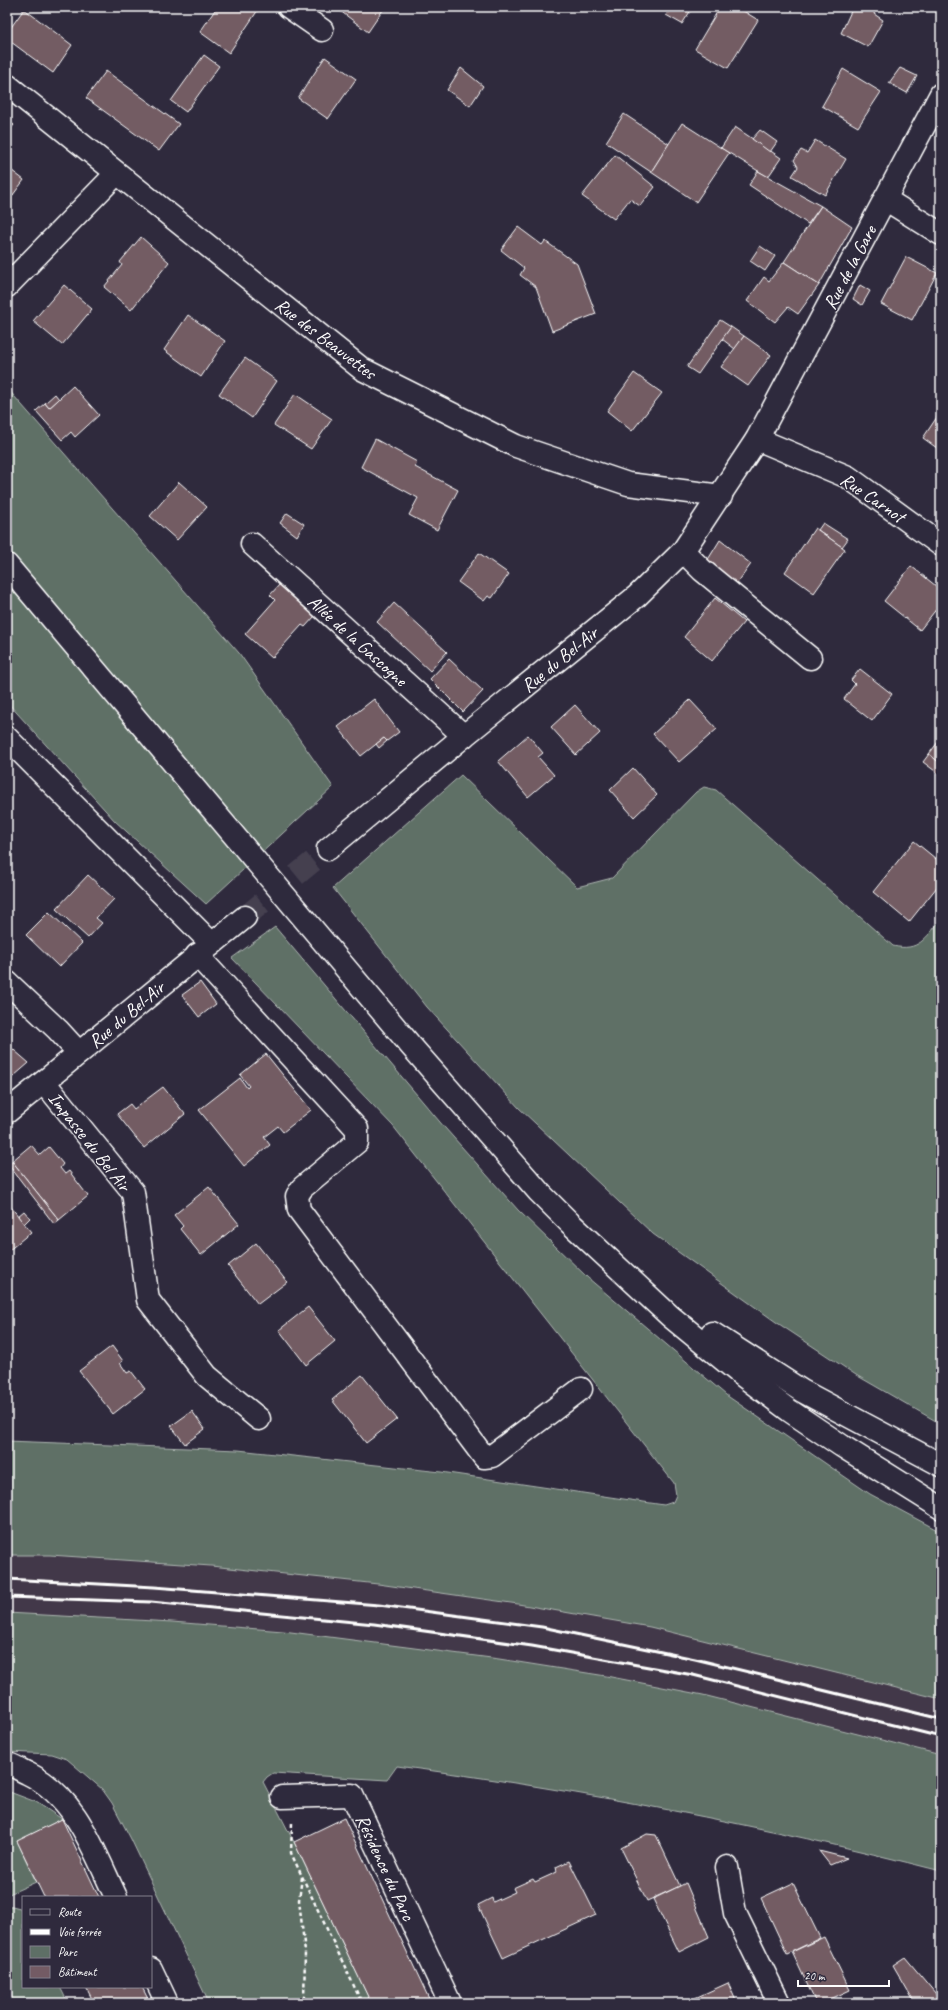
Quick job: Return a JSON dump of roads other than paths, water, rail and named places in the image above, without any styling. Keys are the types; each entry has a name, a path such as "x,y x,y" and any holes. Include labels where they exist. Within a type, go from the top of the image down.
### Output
{"street":[{"path":"289,7 322,30"},
{"name":"Rue des Beauvettes","path":"7,85 362,370 516,446 628,484 720,496"},
{"name":"Rue de la Gare","path":"756,439 941,94"},
{"path":"7,286 116,174"},
{"path":"886,199 941,234"},
{"name":"Rue du Bel-Air","path":"328,849 464,736 638,596 683,551 756,439"},
{"name":"Rue Carnot","path":"756,439 848,477 941,545"},
{"name":"Allée de la Gascogne","path":"252,544 464,736"},
{"path":"683,551 702,570 810,658"},
{"path":"7,565 401,1034 491,1139 565,1218 626,1273 670,1316 742,1375 790,1411 885,1474 941,1508"},
{"path":"7,738 204,949 357,1129 357,1142 302,1188 297,1196 299,1210 484,1458 492,1456 581,1389"},
{"name":"Rue du Bel-Air","path":"7,1112 204,949 245,917"},
{"path":"7,982 58,1030 79,1053"},
{"name":"Impasse du Bel Air","path":"44,1082 132,1192 148,1300 207,1376 259,1419"},
{"path":"626,1273 733,1348 802,1391 941,1465"},
{"path":"7,1764 39,1778 58,1794 78,1817 116,1896"},
{"name":"Résidence du Parc","path":"287,1797 352,1794 450,2003"},
{"path":"727,1867 735,1913 779,2003"},
{"path":"152,1971 167,2003"}],"tunnel":[{"path":"245,917 328,849"}],"railway":[{"path":"7,1579 154,1587 379,1605 542,1627 695,1659 941,1719"},
{"path":"7,1597 151,1602 374,1624 532,1646 693,1675 941,1737"}]}
